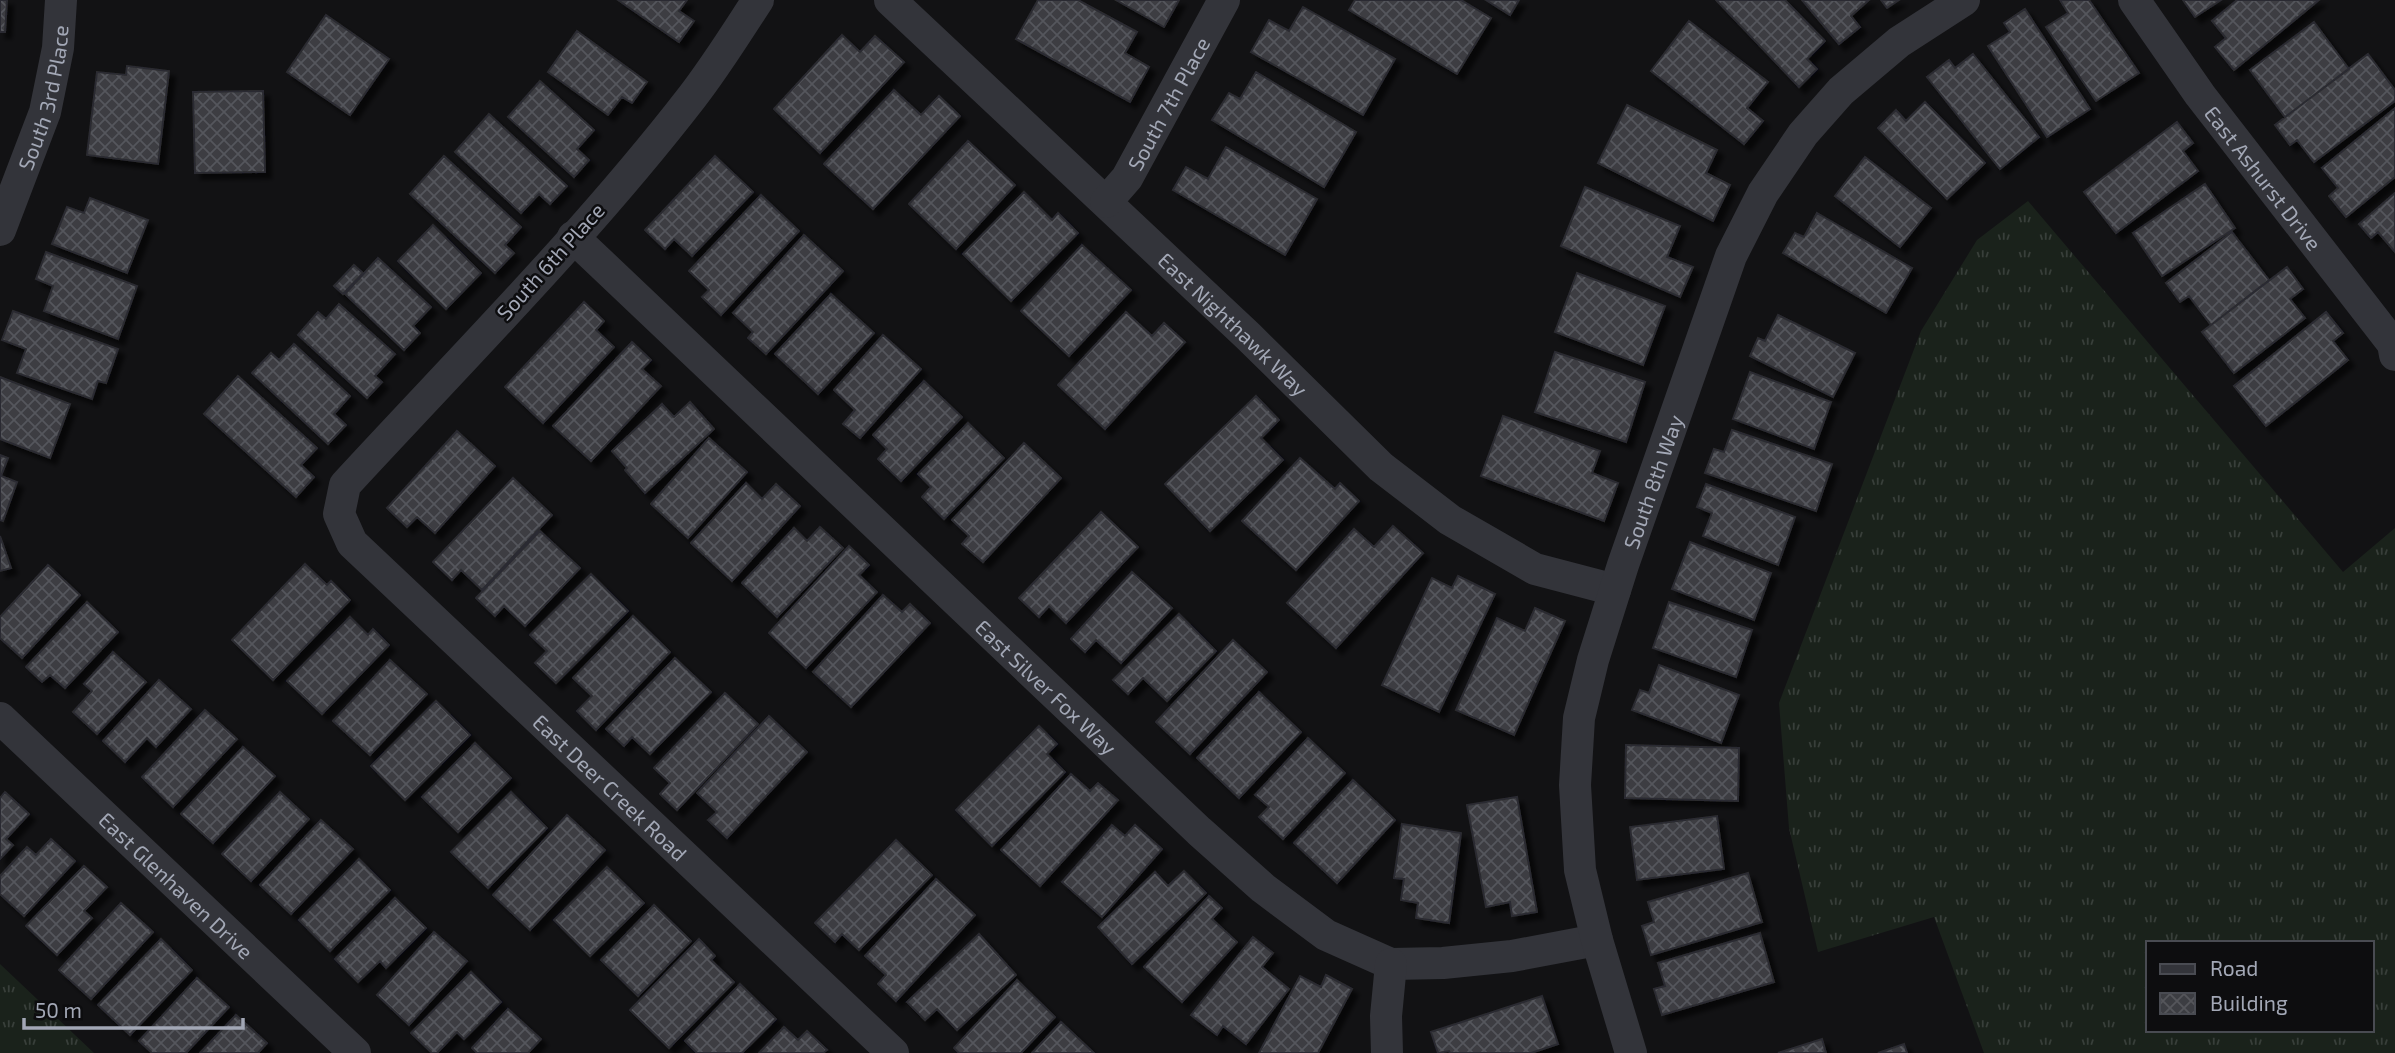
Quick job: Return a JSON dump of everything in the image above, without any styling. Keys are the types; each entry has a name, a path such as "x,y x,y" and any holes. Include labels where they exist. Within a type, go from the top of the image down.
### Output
{"street":[{"name":"South 3rd Place","path":"0,230 45,112 58,48 61,0"},
{"name":"South 6th Place","path":"339,514 345,485 573,237 655,143 695,94 758,0"},
{"name":"East Nighthawk Way","path":"890,0 1248,336 1381,467 1450,520 1535,569 1615,590"},
{"name":"South 7th Place","path":"1106,202 1127,178 1224,0"},
{"name":"South 8th Way","path":"1631,1053 1597,940 1580,870 1575,785 1579,718 1593,660 1615,590 1731,256 1763,193 1802,134 1841,91 1899,42 1964,0"},
{"name":"East Ashurst Drive","path":"2134,0 2200,95 2393,344 2395,355"},
{"name":"East Silver Fox Way","path":"573,237 1254,880 1326,935 1391,964 1443,963 1512,956 1597,940"},
{"name":"East Deer Creek Road","path":"339,514 352,543 893,1053"},
{"name":"East Glenhaven Drive","path":"0,718 355,1053"},
{"path":"1387,1053 1386,1016 1391,964"}],"green space":[{"path":"2028,201 2343,572 2395,528 2395,1053 1984,1053 1934,917 1818,952 1789,828 1779,703 1921,331 1977,240"},
{"path":"0,964 94,1053 0,1053"}],"building":[{"path":"0,0 7,0 5,32 0,32"},
{"path":"618,0 687,0 679,11 694,21 679,42"},
{"path":"1038,0 1078,0 1137,32 1125,53 1149,67 1130,102 1016,39"},
{"path":"1116,0 1179,0 1164,27"},
{"path":"1355,0 1461,0 1491,18 1457,74 1349,10"},
{"path":"1486,0 1519,0 1510,15"},
{"path":"1716,0 1785,0 1825,41 1807,59 1817,69 1799,87"},
{"path":"1802,0 1869,0 1851,16 1860,27 1839,44"},
{"path":"1881,0 1899,0 1887,8"},
{"path":"2060,0 2089,0 2139,73 2096,101 2046,27 2068,13"},
{"path":"2183,0 2221,0 2195,17"},
{"path":"2237,0 2319,0 2234,70 2215,47 2226,38 2212,21"},
{"path":"1303,7 1395,59 1363,115 1251,52 1269,20 1289,31"},
{"path":"2025,9 2090,109 2047,137 1988,46 2010,32 2004,23"},
{"path":"326,15 389,59 350,115 287,72"},
{"path":"1689,21 1768,82 1747,108 1763,121 1744,144 1651,71"},
{"path":"2314,22 2349,69 2285,117 2250,70"},
{"path":"577,31 647,82 632,103 622,97 608,115 548,72"},
{"path":"842,35 860,52 875,36 904,62 820,153 774,109"},
{"path":"1973,54 2039,137 2000,169 1927,77 1949,60 1955,68"},
{"path":"2368,54 2395,90 2395,101 2314,162 2297,140 2290,145 2275,125"},
{"path":"127,66 169,71 158,164 87,155 97,72 126,75"},
{"path":"1256,72 1356,132 1324,187 1212,120 1229,93 1240,99"},
{"path":"540,81 594,130 577,149 589,160 574,177 508,117"},
{"path":"894,90 921,115 939,96 960,116 873,209 824,164"},
{"path":"263,91 265,172 195,173 193,92"},
{"path":"1925,102 1985,163 1947,199 1878,128 1896,110 1906,121"},
{"path":"1627,105 1717,150 1706,173 1730,185 1713,221 1598,163"},
{"path":"2395,108 2395,177 2346,217 2329,196 2338,188 2322,168"},
{"path":"489,114 567,186 550,204 539,194 521,213 455,152"},
{"path":"2177,122 2193,143 2183,151 2198,171 2116,233 2084,192"},
{"path":"968,141 1015,185 956,249 909,204"},
{"path":"1226,147 1317,199 1285,255 1173,190 1186,167 1208,179"},
{"path":"444,156 521,227 505,245 514,253 495,273 410,194"},
{"path":"715,156 753,192 692,256 674,239 665,249 645,230"},
{"path":"1865,157 1931,208 1900,247 1835,196"},
{"path":"2205,184 2235,228 2162,276 2133,233"},
{"path":"1585,187 1680,226 1667,257 1693,267 1680,297 1561,246"},
{"path":"1024,192 1052,220 1058,213 1078,233 1011,301 963,254"},
{"path":"2395,193 2395,252 2378,232 2371,238 2359,224"},
{"path":"761,195 799,231 721,315 702,297 709,290 689,271"},
{"path":"90,198 148,220 127,273 52,244 67,207 84,213"},
{"path":"1817,213 1912,268 1886,313 1783,253 1795,233 1804,237"},
{"path":"433,225 481,273 446,309 398,261"},
{"path":"2232,232 2269,280 2211,325 2189,296 2180,302 2166,283"},
{"path":"804,235 843,271 766,354 748,338 753,332 733,313"},
{"path":"1082,245 1131,290 1069,356 1021,311"},
{"path":"46,252 137,286 118,339 44,311 53,286 36,279"},
{"path":"378,258 431,307 413,326 420,333 404,350 345,294"},
{"path":"354,265 363,273 343,294 334,286"},
{"path":"2287,267 2303,289 2290,299 2305,318 2234,373 2202,332"},
{"path":"1577,273 1665,306 1643,365 1555,332"},
{"path":"831,294 874,333 818,394 775,354"},
{"path":"584,302 604,321 596,330 614,347 543,423 505,387"},
{"path":"339,304 395,354 375,376 382,382 367,398 298,335 318,312 326,319"},
{"path":"13,311 118,349 106,383 98,381 92,399 17,373 26,349 2,340"},
{"path":"1126,312 1152,336 1164,323 1185,342 1105,429 1058,385"},
{"path":"2326,312 2343,333 2333,341 2348,360 2266,426 2234,386"},
{"path":"1778,315 1855,353 1833,397 1750,356 1758,338 1765,341"},
{"path":"883,335 921,369 860,438 843,424 855,410 834,390"},
{"path":"632,342 651,360 642,369 661,386 591,461 553,426"},
{"path":"294,344 350,396 334,414 346,425 328,444 252,373 271,353 279,360"},
{"path":"1555,352 1645,382 1626,442 1535,412"},
{"path":"1750,372 1831,402 1814,449 1733,419"},
{"path":"238,376 317,448 301,465 314,477 296,497 204,414"},
{"path":"0,377 70,404 50,458 0,439"},
{"path":"924,381 962,417 901,481 878,459 887,449 873,435"},
{"path":"1256,396 1279,420 1261,438 1283,460 1210,531 1165,484"},
{"path":"690,402 714,429 645,493 612,451 662,404 674,417"},
{"path":"1503,416 1600,451 1592,473 1618,483 1604,521 1481,476"},
{"path":"968,423 1004,458 944,519 922,497 931,487 918,474"},
{"path":"1732,430 1832,464 1816,511 1705,473 1714,449 1724,452"},
{"path":"457,431 495,466 435,533 417,517 407,527 387,508"},
{"path":"709,438 747,472 688,538 651,504"},
{"path":"1024,443 1061,478 983,562 962,544 969,536 952,520"},
{"path":"0,455 8,458 1,476 17,482 3,521 0,520"},
{"path":"1300,458 1335,489 1340,483 1359,501 1296,570 1242,521"},
{"path":"513,478 552,515 482,590 461,570 452,580 433,562"},
{"path":"746,483 762,499 776,484 800,506 732,581 691,543"},
{"path":"1706,484 1795,517 1778,565 1703,536 1712,513 1697,507"},
{"path":"1101,512 1138,547 1066,623 1049,606 1039,617 1019,598"},
{"path":"1393,526 1423,553 1336,648 1287,603 1354,529 1374,547"},
{"path":"820,527 843,548 777,617 742,583 794,528 807,541"},
{"path":"540,531 580,568 525,626 504,606 495,616 476,598"},
{"path":"0,536 11,568 0,571"},
{"path":"1690,542 1771,573 1754,620 1672,589"},
{"path":"849,546 869,565 859,575 877,592 806,668 769,633"},
{"path":"305,564 327,585 331,581 350,600 273,680 232,640"},
{"path":"48,565 80,595 22,658 0,638 0,617"},
{"path":"1132,572 1172,608 1121,663 1096,640 1085,652 1071,639"},
{"path":"591,574 628,611 556,683 535,663 547,651 530,635"},
{"path":"1458,576 1495,594 1439,712 1382,685 1432,578 1452,588"},
{"path":"883,595 902,612 910,604 930,623 851,707 813,672"},
{"path":"87,602 118,632 65,688 50,675 42,682 26,667"},
{"path":"1669,602 1752,630 1736,677 1653,648"},
{"path":"1535,608 1565,621 1514,735 1456,710 1497,618 1525,631"},
{"path":"1179,614 1216,651 1167,701 1143,678 1128,694 1113,680"},
{"path":"633,616 670,652 596,730 577,711 592,696 573,678"},
{"path":"350,617 368,635 373,629 389,645 322,714 287,681"},
{"path":"1233,640 1267,672 1190,754 1156,722"},
{"path":"113,652 146,682 97,734 73,712 92,691 84,684"},
{"path":"675,658 711,692 650,754 632,737 624,746 606,729"},
{"path":"390,660 427,694 370,755 333,721"},
{"path":"1659,665 1739,695 1721,743 1632,710 1640,690 1649,693"},
{"path":"159,680 191,709 156,747 147,738 125,762 103,741"},
{"path":"1259,692 1301,732 1239,798 1197,758"},
{"path":"725,693 758,724 677,810 660,794 670,783 654,768"},
{"path":"436,701 470,735 405,800 371,766"},
{"path":"205,710 237,739 173,807 142,777"},
{"path":"769,716 807,752 727,838 708,820 717,812 697,793"},
{"path":"1039,726 1057,744 1047,754 1065,772 992,846 956,810"},
{"path":"1308,738 1345,773 1283,839 1259,817 1269,807 1255,795"},
{"path":"475,743 511,778 458,832 422,797"},
{"path":"1626,745 1739,748 1738,801 1625,798"},
{"path":"243,747 275,776 213,843 181,814"},
{"path":"1071,774 1090,791 1098,783 1118,800 1040,886 1001,850"},
{"path":"1353,780 1395,820 1337,883 1294,843"},
{"path":"5,792 29,814 6,839 13,845 0,859 0,798"},
{"path":"280,792 309,819 251,881 222,854"},
{"path":"511,792 547,828 488,888 451,852"},
{"path":"1517,797 1537,912 1512,916 1510,902 1486,907 1467,805"},
{"path":"567,815 605,850 530,930 493,895"},
{"path":"1717,816 1724,869 1637,880 1630,827"},
{"path":"321,820 353,849 291,914 260,885"},
{"path":"1402,824 1461,833 1449,923 1416,918 1418,903 1401,900 1404,879 1394,878"},
{"path":"1112,825 1125,836 1135,825 1162,849 1102,917 1062,882"},
{"path":"51,839 75,861 24,916 0,894 0,876 27,847 36,855"},
{"path":"896,840 932,875 859,950 842,934 835,942 815,923"},
{"path":"359,859 390,890 330,951 299,920"},
{"path":"84,866 107,887 84,911 92,918 57,955 26,926"},
{"path":"607,867 644,903 590,956 554,920"},
{"path":"1184,871 1206,893 1132,964 1098,927 1155,872 1168,886"},
{"path":"1748,873 1762,922 1651,955 1642,926 1654,922 1648,902"},
{"path":"936,879 975,915 896,1001 878,984 886,975 865,956"},
{"path":"1209,896 1222,908 1212,919 1237,942 1182,1002 1144,967"},
{"path":"395,898 426,928 386,968 380,961 358,982 335,959"},
{"path":"121,903 153,932 91,999 59,970"},
{"path":"654,905 691,941 638,996 601,960"},
{"path":"434,932 467,961 409,1025 377,995"},
{"path":"1760,933 1774,982 1662,1015 1654,989 1665,986 1658,963"},
{"path":"979,934 1016,975 957,1030 937,1009 925,1020 907,1002"},
{"path":"1253,937 1273,953 1262,967 1289,989 1246,1044 1223,1026 1217,1035 1191,1015"},
{"path":"161,939 192,970 130,1035 98,1005"},
{"path":"699,939 715,956 711,960 734,982 669,1048 630,1010"},
{"path":"471,972 501,1002 464,1039 457,1032 437,1053 432,1053 411,1033"},
{"path":"1326,975 1352,989 1318,1053 1259,1053 1300,976 1321,987"},
{"path":"197,978 229,1007 186,1053 152,1053 139,1041"},
{"path":"1017,980 1055,1017 1021,1053 959,1053 954,1048"},
{"path":"740,984 776,1019 742,1053 697,1053 685,1041"},
{"path":"1542,996 1558,1044 1531,1053 1438,1053 1431,1032"},
{"path":"508,1009 541,1039 528,1053 477,1053 472,1048"},
{"path":"236,1015 267,1043 258,1053 200,1053"},
{"path":"1061,1022 1094,1053 1032,1053"},
{"path":"784,1027 798,1040 807,1031 827,1050 823,1053 759,1053"},
{"path":"1822,1039 1826,1053 1778,1053"},
{"path":"1904,1044 1907,1053 1878,1053"}]}
